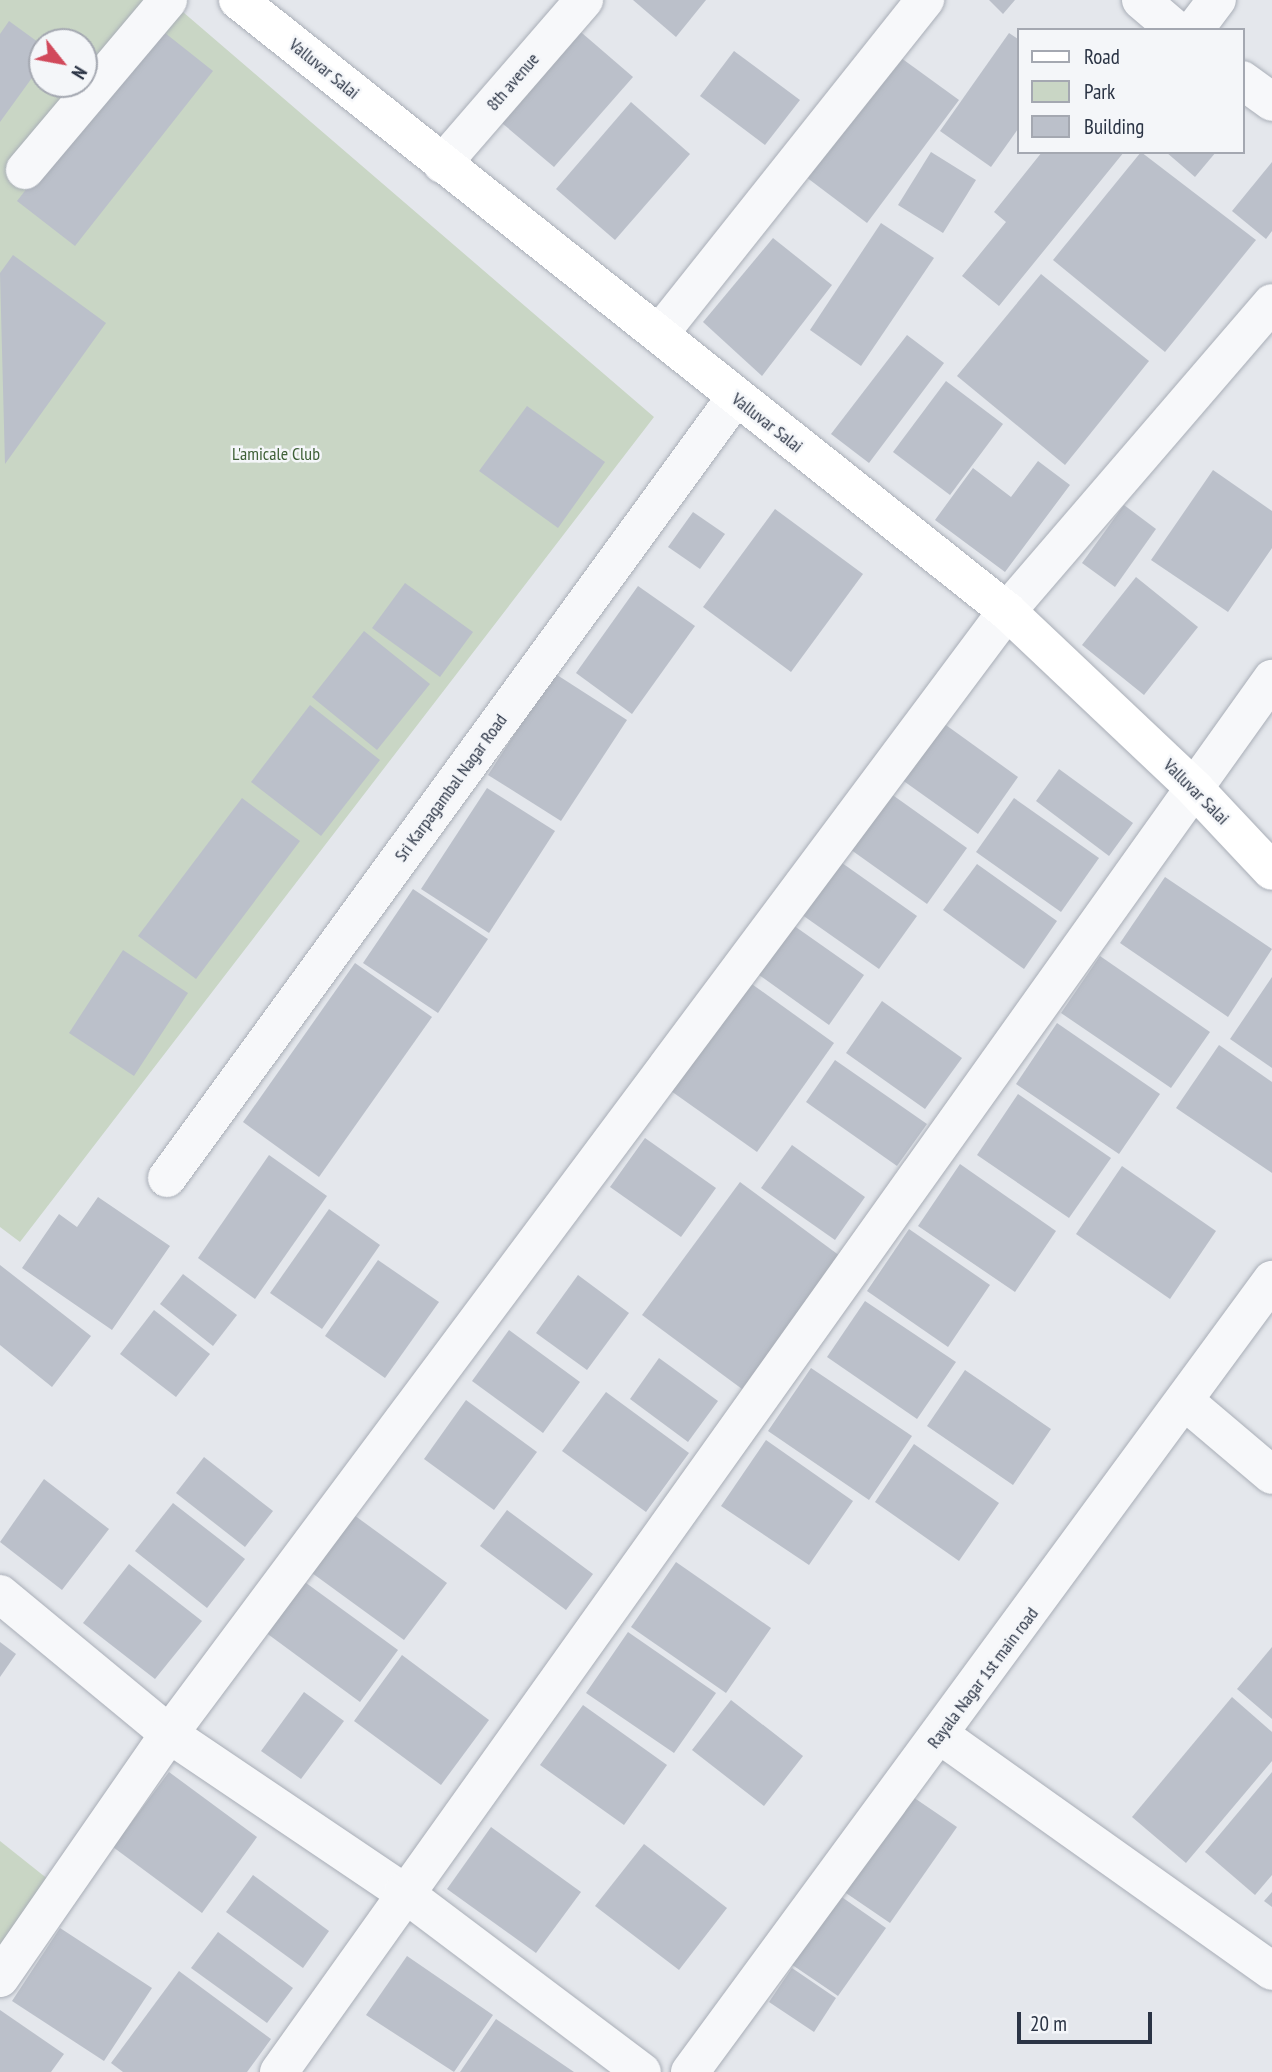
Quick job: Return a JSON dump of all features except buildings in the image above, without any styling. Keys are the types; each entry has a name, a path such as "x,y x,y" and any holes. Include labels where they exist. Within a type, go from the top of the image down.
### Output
{"main road":[{"name":"Valluvar Salai","path":"238,0 442,164 660,333 735,398 1007,611 1195,789 1272,871"}],"street":[{"path":"25,170 168,0"},
{"name":"8th avenue","path":"442,164 584,0"},
{"path":"660,333 925,0"},
{"path":"1141,0 1173,28"},
{"path":"1196,28 1217,0"},
{"path":"1244,81 1272,102"},
{"path":"0,1978 169,1734 1007,611 1272,303"},
{"name":"Sri Karpagambal Nagar Road","path":"167,1178 735,398"},
{"path":"279,2072 403,1892 1272,679"},
{"name":"Rayala Nagar 1st main road","path":"690,2072 1187,1403 1272,1280"},
{"path":"1187,1403 1272,1475"},
{"path":"0,1594 169,1734 403,1892 642,2072"},
{"path":"940,1735 1272,1971"}],"green space":[{"name":"L'amicale Club","path":"0,0 169,0 654,417 20,1242 0,1227"},
{"path":"0,1841 49,1880 0,1951"}]}
